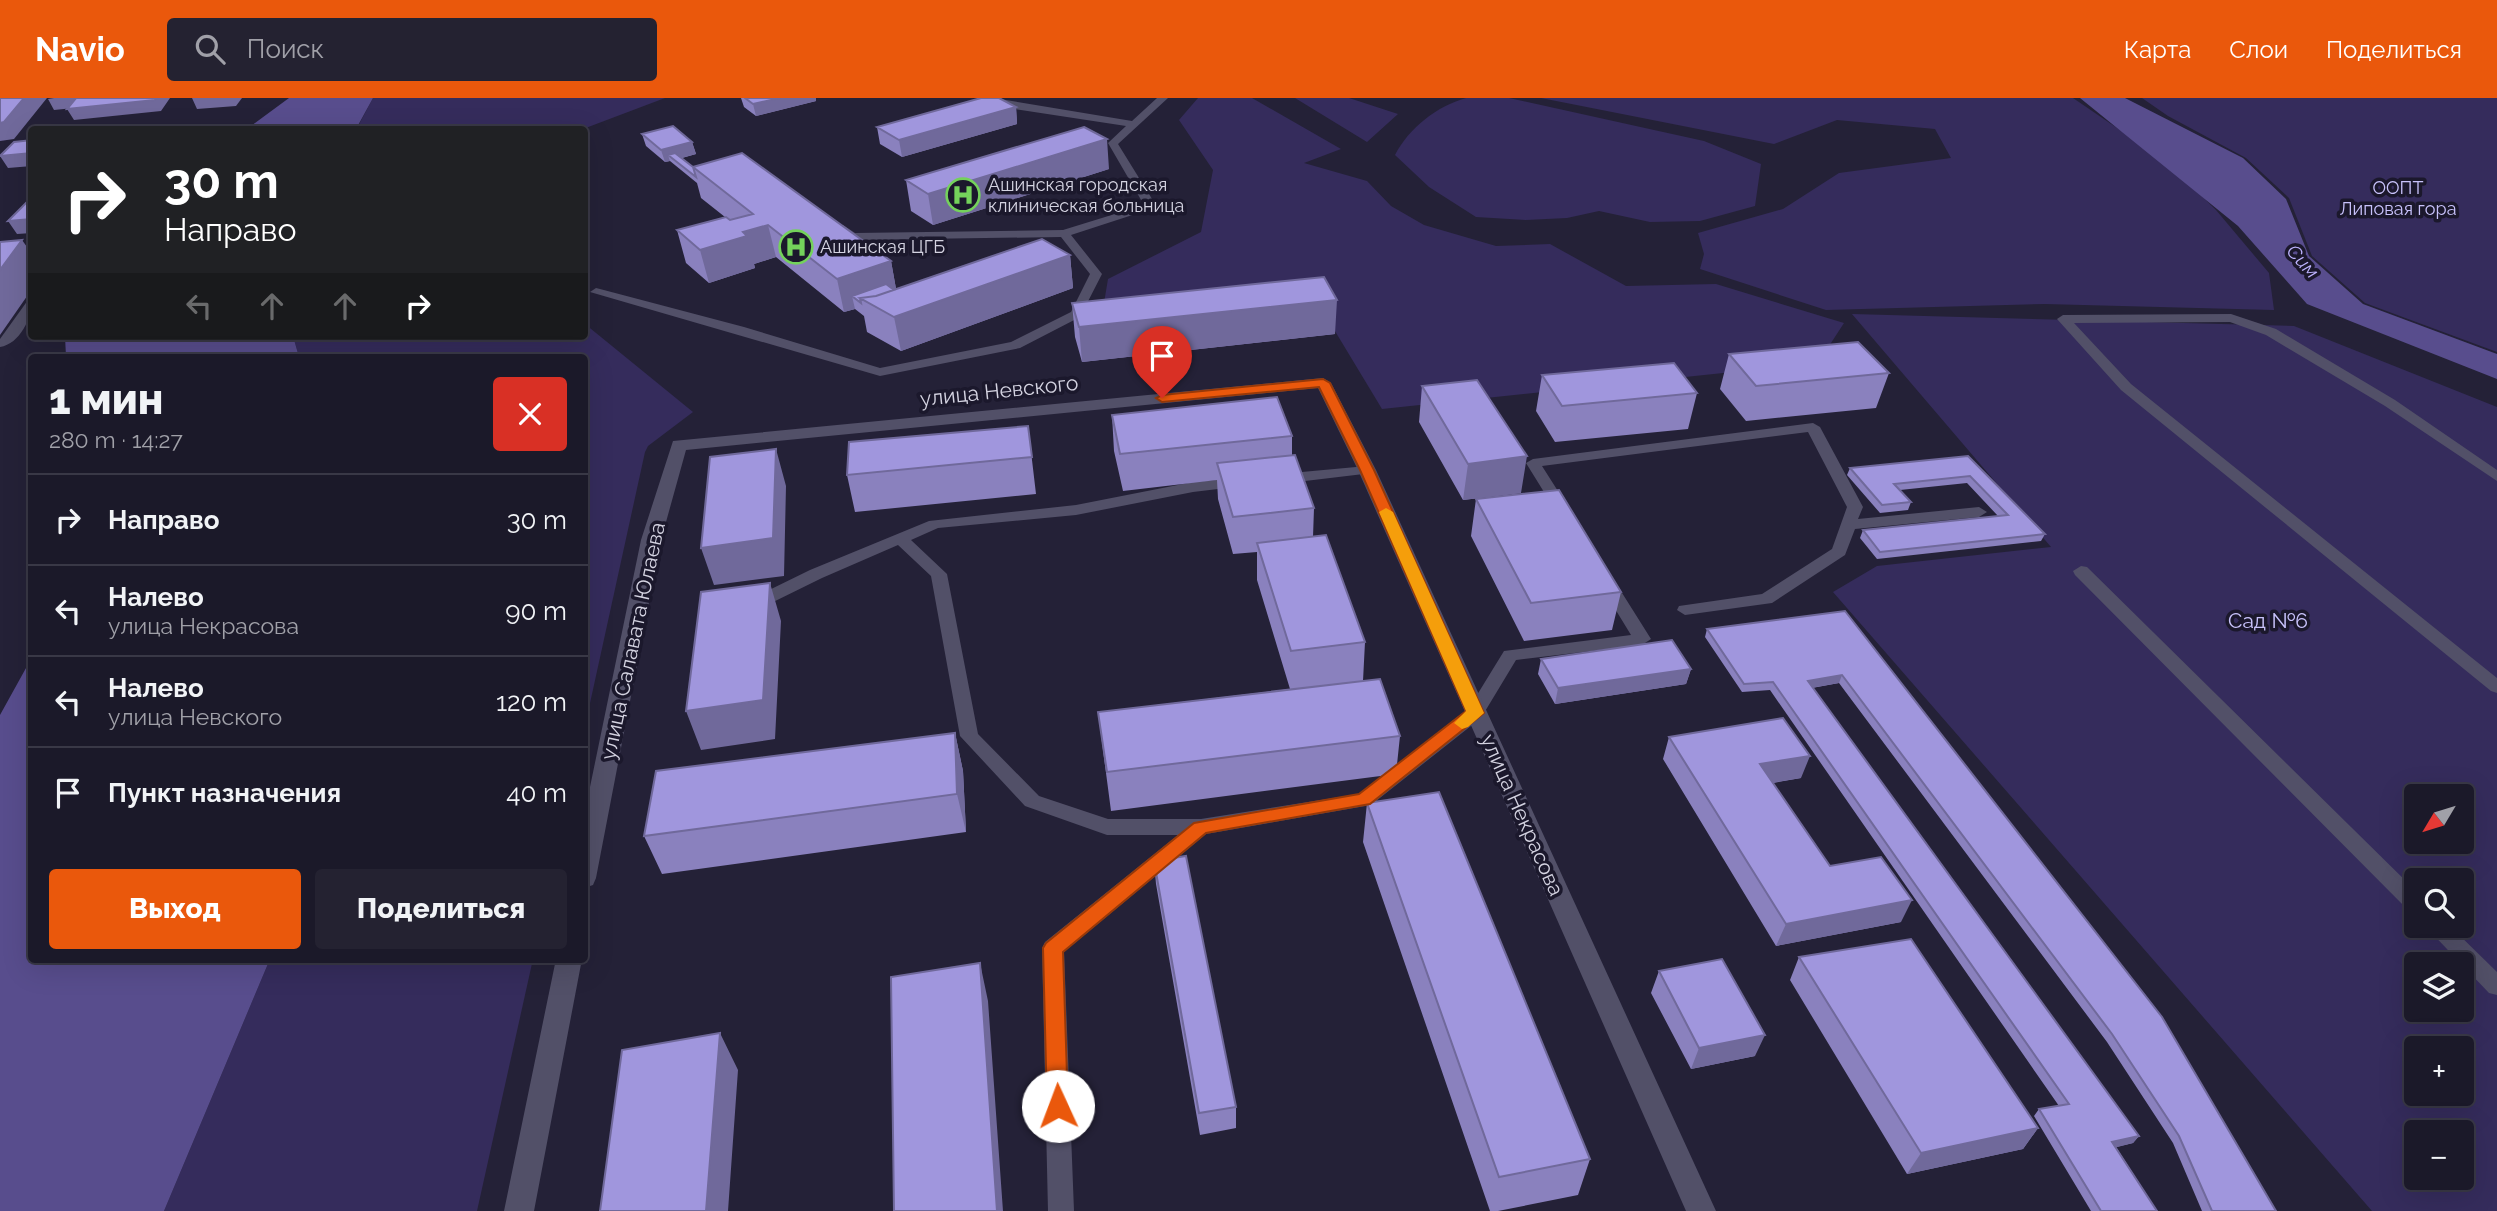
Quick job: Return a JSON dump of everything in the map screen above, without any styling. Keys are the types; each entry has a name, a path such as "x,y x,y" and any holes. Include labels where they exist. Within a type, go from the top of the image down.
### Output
{"street":[{"name":"улица Невского","path":"678,446 1323,383"},
{"name":"улица Некрасова","path":"1323,383 1367,470 1700,1211"},
{"name":"улица Салавата Юлаева","path":"588,858 651,540 678,446"},
{"path":"519,1211 568,963"}],"lane":[{"path":"983,98 1014,106 1133,124"},
{"path":"830,220 852,237 1064,233 1152,207 1113,143 1163,98"},
{"path":"596,292 739,330 880,372 1015,345 1076,314 1096,274 1064,233"},
{"path":"0,343 8,342 28,310"},
{"path":"2497,477 2390,403 2271,332 2231,318 2063,319 2126,387 2497,687"},
{"path":"1569,522 1533,463 1813,427 1855,507 1839,552 1766,599 1685,610"},
{"path":"755,604 816,573 935,524 1076,510 1193,487 1367,470"},
{"path":"1849,525 1979,512"},
{"path":"899,538 939,574 969,736 1032,801 1107,828 1201,827 1364,800 1475,713 1510,655 1642,639 1598,568"},
{"path":"2081,571 2404,893"},
{"path":"1061,1211 1053,948 1201,827"},
{"path":"2448,938 2497,986"}],"green space":[{"path":"373,98 665,98 588,127 358,126"},
{"path":"1198,98 1252,98 1341,149 1304,163 1367,181 1391,206 1424,225 1496,246 1550,244 1626,286 1716,284 1844,323 1818,363 1382,409 1309,288 1103,309 1108,279 1201,232 1213,170 1179,120"},
{"path":"1295,98 1349,98 1398,114 1367,142"},
{"path":"1466,98 1509,98 1704,141 1761,164 1755,206 1700,221 1650,222 1599,211 1567,218 1526,220 1476,217 1429,187 1395,155 1408,136 1425,119 1445,106"},
{"path":"1541,98 2073,98 2167,162 2216,210 2269,273 2274,310 2045,304 1826,310 1700,269 1704,254 1698,233 1783,209 1839,173 1951,158 1935,129 1837,120 1774,144"},
{"name":"ООПТ Липовая гора","path":"2142,98 2497,98 2497,352 2365,303 2312,256 2289,198 2246,158 2168,116"},
{"name":"Сад №6","path":"1852,314 2294,326 2497,407 2497,1211 2372,1211 1833,592 1877,566 2051,547"},
{"path":"588,326 693,412 648,446 645,452 588,712 588,354 298,354 294,340 588,340"},
{"path":"268,963 532,963 477,1211 164,1211"}],"water":[{"path":"289,98 373,98 358,126 251,126"},
{"name":"Сим","path":"2080,98 2125,98 2243,158 2286,199 2309,256 2363,304 2497,354 2497,379 2307,304 2238,226"},
{"path":"65,340 294,340 298,354 66,354"},
{"path":"28,664 28,963 268,963 164,1211 0,1211 0,715"}],"building":[{"path":"0,98 24,98 4,122 0,123"},
{"path":"76,98 156,98 67,109"},
{"path":"745,98 780,98 753,104"},
{"path":"981,98 999,98 1016,107 899,140 877,127"},
{"path":"673,126 692,142 661,150 642,134"},
{"path":"1084,127 1107,139 928,194 906,180"},
{"path":"28,140 28,153 0,156 14,142"},
{"path":"675,153 693,167 696,177 668,155"},
{"path":"742,153 891,261 837,279 768,225 743,232 747,236 700,250 677,230 726,217 730,220 753,214 693,167"},
{"path":"28,201 28,219 8,221"},
{"path":"1042,239 1070,255 894,317 860,298 876,296"},
{"path":"22,240 0,270 0,242"},
{"path":"1324,277 1337,300 1079,327 1072,303"},
{"path":"886,284 894,290 860,298 861,303 852,296"},
{"path":"1858,342 1889,373 1756,386 1729,354"},
{"path":"1674,363 1697,393 1562,406 1542,375"},
{"path":"1477,380 1527,456 1468,464 1422,386"},
{"path":"1277,397 1292,436 1120,454 1112,415"},
{"path":"1028,426 1032,457 847,475 849,442"},
{"path":"776,449 773,538 701,548 710,457"},
{"path":"1295,455 1314,508 1233,517 1217,463"},
{"path":"1968,456 2045,534 1880,552 1863,530 2008,515 1970,476 1894,484 1911,502 1882,505 1850,468"},
{"path":"1559,490 1621,592 1531,603 1476,499"},
{"path":"1326,535 1365,642 1291,651 1257,543"},
{"path":"770,583 763,700 686,711 701,592"},
{"path":"1845,611 2162,1017 2276,1211 2212,1211 2179,1136 2112,1034 1842,675 1808,681 2139,1136 2112,1142 2157,1211 2101,1211 2039,1109 2069,1104 1773,682 1744,684 1707,629"},
{"path":"1672,640 1691,669 1558,688 1541,659"},
{"path":"1380,679 1400,736 1107,772 1098,712"},
{"path":"1783,718 1810,756 1760,764 1830,866 1881,857 1912,900 1786,924 1669,737"},
{"path":"955,733 957,794 644,836 656,771"},
{"path":"1439,792 1590,1159 1499,1177 1367,803"},
{"path":"1186,856 1236,1107 1199,1113 1154,861"},
{"path":"1911,939 2038,1128 1921,1153 1799,957"},
{"path":"1722,959 1765,1035 1699,1048 1659,971"},
{"path":"980,963 997,1211 894,1211 891,977"},
{"path":"720,1033 706,1211 600,1211 622,1050"}],"slow traffic":[{"path":"1386,512 1475,713 1462,723"}],"place":[{"name":"Ашинская городская клиническая больница","path":"963,195"},
{"name":"Ашинская ЦГБ","path":"796,247"}],"route":[{"path":"1058,1106 1053,948 1201,827 1364,800 1475,713 1367,470 1323,383 1162,398"}]}
